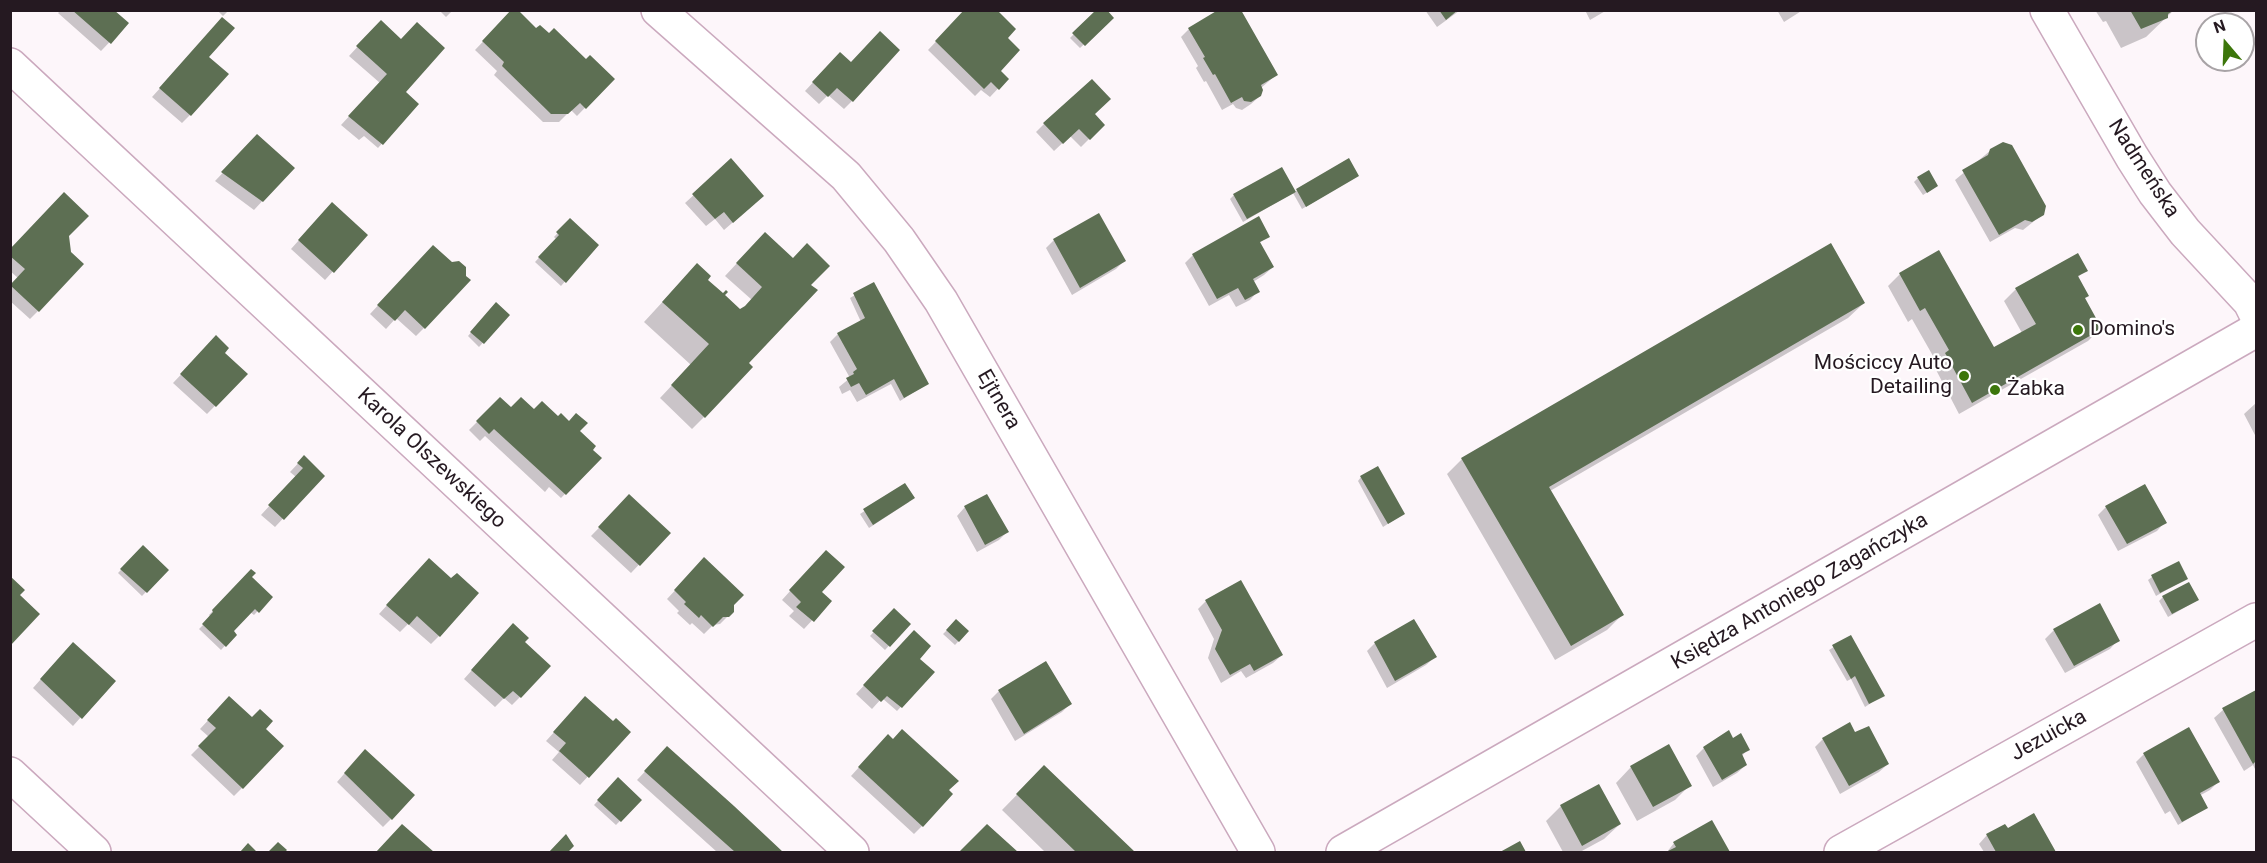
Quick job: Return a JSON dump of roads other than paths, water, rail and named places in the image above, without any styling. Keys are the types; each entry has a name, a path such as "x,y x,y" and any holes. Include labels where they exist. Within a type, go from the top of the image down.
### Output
{"street":[{"name":"Ejtnera","path":"658,10 846,176 899,240 941,301 1258,852"},
{"name":"Nadmeńska","path":"2047,10 2155,193 2185,232 2250,302 2256,314"},
{"name":"Karola Olszewskiego","path":"10,65 852,852"},
{"name":"Księdza Antoniego Zagańczyka","path":"1343,852 2256,330"},
{"name":"Jezuicka","path":"1841,852 2256,620"},
{"path":"10,774 94,852"}],"place":[{"name":"Domino's","path":"2078,330"},
{"name":"Mościccy Auto Detailing","path":"1964,376"},
{"name":"Żabka","path":"1995,390"}]}
